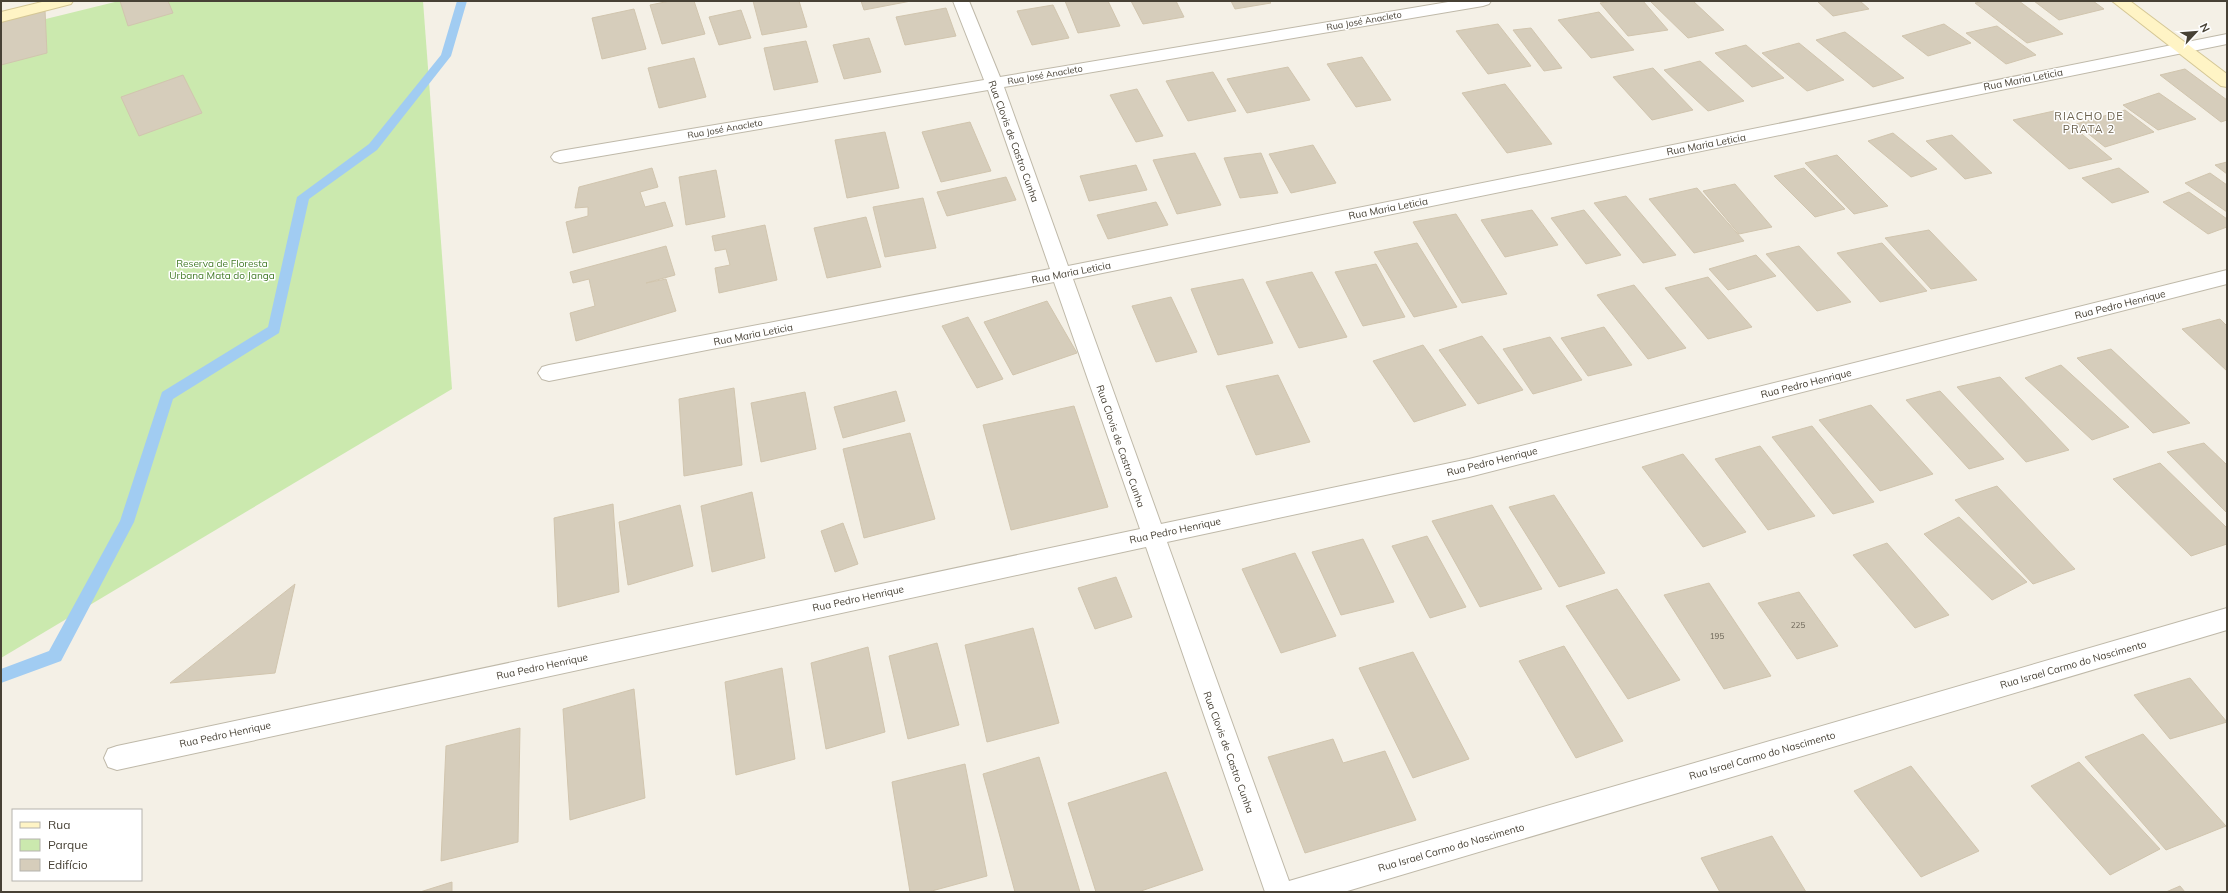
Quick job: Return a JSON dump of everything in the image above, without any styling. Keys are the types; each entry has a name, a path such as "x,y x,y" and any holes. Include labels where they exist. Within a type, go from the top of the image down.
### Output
{"street":[{"path":"1,17 65,1"},
{"name":"Rua Clovis de Castro Cunha","path":"961,1 994,83 1279,892"},
{"name":"Rua José Anacleto","path":"560,157 1483,1"},
{"path":"2120,1 2227,82"},
{"name":"Rua Maria Leticia","path":"549,373 1061,274 2181,47 2227,39"},
{"name":"Rua Pedro Henrique","path":"117,758 1469,468 2227,277"},
{"name":"Rua Israel Carmo do Nascimento","path":"1297,892 2227,619"}],"green space":[{"name":"Reserva de Floresta Urbana Mata do Janga","path":"119,1 423,1 452,389 1,658 1,30"}],"building":[{"path":"120,1 168,1 173,13 128,26"},
{"path":"670,1 694,1 705,34 662,44 650,5"},
{"path":"753,1 799,1 807,27 762,35"},
{"path":"861,1 911,1 864,10"},
{"path":"1065,1 1108,1 1120,26 1078,33"},
{"path":"1131,1 1176,1 1184,17 1143,24"},
{"path":"1231,1 1269,1 1271,3 1235,9"},
{"path":"1612,1 1643,1 1668,30 1628,36 1600,3"},
{"path":"1650,1 1693,1 1724,30 1688,38"},
{"path":"1817,1 1860,1 1869,9 1833,16"},
{"path":"1985,1 2019,1 2063,34 2027,43 1975,3"},
{"path":"2034,1 2093,1 2104,9 2059,20"},
{"path":"1053,5 1069,38 1032,45 1017,11"},
{"path":"946,8 956,36 905,45 896,17"},
{"path":"634,9 646,49 602,59 592,18"},
{"path":"45,10 47,53 1,65 1,21"},
{"path":"741,10 751,38 719,45 709,17"},
{"path":"1599,12 1634,50 1591,58 1558,20"},
{"path":"1498,24 1531,66 1488,74 1456,31"},
{"path":"1944,24 1971,43 1928,56 1902,36"},
{"path":"1997,26 2036,55 2006,64 1966,33"},
{"path":"1531,28 1562,68 1544,71 1513,30"},
{"path":"1845,32 1904,78 1873,87 1816,40"},
{"path":"869,38 881,72 844,79 833,45"},
{"path":"806,41 818,82 774,90 764,48"},
{"path":"1799,43 1844,80 1807,91 1762,53"},
{"path":"1746,45 1784,78 1752,87 1715,53"},
{"path":"1362,57 1391,100 1356,107 1327,64"},
{"path":"694,58 706,97 659,108 648,68"},
{"path":"1700,61 1744,101 1708,111 1664,70"},
{"path":"1288,67 1310,100 1247,113 1227,79"},
{"path":"1653,68 1693,110 1652,120 1613,77"},
{"path":"2185,69 2227,100 2227,120 2221,122 2160,75"},
{"path":"1213,72 1236,111 1188,121 1166,81"},
{"path":"183,75 202,113 139,136 121,97"},
{"path":"1505,84 1552,144 1507,153 1462,93"},
{"path":"1137,89 1163,136 1136,142 1110,95"},
{"path":"2159,93 2196,119 2158,130 2123,105"},
{"path":"2125,110 2154,132 2105,147 2076,124"},
{"path":"2054,111 2112,159 2069,169 2013,120"},
{"path":"970,122 991,171 941,182 922,132"},
{"path":"885,132 899,188 847,198 835,140"},
{"path":"1893,133 1937,169 1911,177 1868,141"},
{"path":"1952,135 1992,173 1965,179 1926,141"},
{"path":"1313,145 1336,183 1291,193 1269,154"},
{"path":"1195,153 1221,205 1177,214 1153,160"},
{"path":"1261,153 1278,193 1240,198 1224,158"},
{"path":"1837,155 1888,206 1854,214 1805,163"},
{"path":"2227,162 2227,174 2215,165"},
{"path":"1136,165 1147,190 1089,201 1080,176"},
{"path":"652,168 658,187 640,192 645,207 665,202 673,226 573,253 566,222 588,216 588,207 575,208 579,187"},
{"path":"1804,168 1845,209 1815,217 1774,176"},
{"path":"2119,168 2149,192 2112,203 2082,178"},
{"path":"716,170 725,217 686,225 679,177"},
{"path":"2210,173 2227,185 2227,212 2185,183"},
{"path":"1006,177 1016,200 947,216 937,192"},
{"path":"1735,184 1772,227 1739,234 1703,191"},
{"path":"1697,188 1744,241 1694,253 1649,199"},
{"path":"2189,192 2227,219 2227,227 2208,234 2163,202"},
{"path":"1626,196 1676,255 1643,263 1594,203"},
{"path":"923,198 936,248 885,257 873,207"},
{"path":"1156,202 1168,225 1108,239 1097,215"},
{"path":"1532,210 1558,245 1505,257 1481,220"},
{"path":"1584,210 1621,255 1586,264 1551,218"},
{"path":"1456,214 1507,294 1462,303 1413,222"},
{"path":"866,217 881,267 827,278 814,228"},
{"path":"765,225 777,280 719,293 715,268 730,265 726,249 715,251 712,236"},
{"path":"1929,230 1977,280 1931,289 1885,238"},
{"path":"1417,243 1457,307 1414,317 1374,252"},
{"path":"1882,243 1927,291 1880,302 1837,253"},
{"path":"666,246 675,275 646,283 666,279 676,311 576,341 570,313 595,306 589,279 573,283 570,272"},
{"path":"1799,246 1851,302 1817,311 1766,254"},
{"path":"1756,255 1776,276 1728,290 1709,269"},
{"path":"1376,264 1405,317 1363,326 1335,272"},
{"path":"1312,272 1347,337 1299,348 1266,282"},
{"path":"1708,277 1752,327 1708,339 1665,288"},
{"path":"1243,279 1273,343 1218,355 1191,289"},
{"path":"1634,285 1686,348 1648,359 1597,295"},
{"path":"1171,297 1197,352 1156,362 1132,306"},
{"path":"1047,301 1077,353 1013,375 984,322"},
{"path":"968,317 1003,379 977,388 942,326"},
{"path":"2220,319 2227,326 2227,371 2182,329"},
{"path":"1604,327 1632,365 1588,376 1561,338"},
{"path":"1482,336 1523,390 1478,404 1439,350"},
{"path":"1550,337 1582,380 1533,394 1503,349"},
{"path":"1423,345 1466,405 1414,422 1373,361"},
{"path":"2111,349 2190,423 2153,433 2077,358"},
{"path":"2061,365 2129,427 2092,440 2025,378"},
{"path":"1278,375 1310,442 1256,455 1226,386"},
{"path":"2000,377 2069,450 2026,462 1957,387"},
{"path":"734,388 742,465 684,476 679,399"},
{"path":"896,391 905,421 843,438 834,407"},
{"path":"1940,391 2004,459 1969,469 1906,400"},
{"path":"805,392 816,449 761,462 751,403"},
{"path":"1871,405 1933,474 1880,491 1819,420"},
{"path":"1074,406 1108,507 1011,530 983,425"},
{"path":"1812,426 1874,502 1833,514 1772,437"},
{"path":"910,433 935,519 864,538 843,449"},
{"path":"2204,443 2227,465 2227,513 2167,452"},
{"path":"1760,446 1815,516 1768,530 1715,459"},
{"path":"1683,454 1746,532 1703,547 1642,467"},
{"path":"2160,463 2227,528 2227,544 2191,556 2113,479"},
{"path":"1997,486 2075,569 2033,584 1955,500"},
{"path":"752,492 765,558 712,572 701,506"},
{"path":"1554,495 1605,573 1559,587 1509,507"},
{"path":"613,504 619,592 558,607 554,518"},
{"path":"680,505 693,566 628,585 619,522"},
{"path":"1492,505 1542,589 1480,607 1432,521"},
{"path":"1959,517 2027,582 1992,600 1924,534"},
{"path":"843,523 858,564 835,572 821,531"},
{"path":"1427,536 1466,607 1430,618 1392,546"},
{"path":"1363,539 1394,602 1341,615 1312,552"},
{"path":"1887,543 1949,615 1915,628 1853,555"},
{"path":"1295,553 1336,636 1281,653 1242,569"},
{"path":"1116,577 1132,617 1095,629 1078,588"},
{"path":"1709,583 1771,676 1724,689 1664,595"},
{"path":"295,584 275,673 170,683"},
{"path":"1617,589 1680,680 1628,699 1566,606"},
{"path":"1799,592 1838,646 1797,659 1758,603"},
{"path":"1033,628 1059,723 987,742 965,645"},
{"path":"937,643 959,725 908,739 889,656"},
{"path":"1564,646 1623,741 1576,758 1519,661"},
{"path":"868,647 885,732 826,749 811,663"},
{"path":"1413,652 1469,759 1413,778 1359,668"},
{"path":"782,668 795,759 736,775 725,682"},
{"path":"2190,678 2227,722 2170,739 2134,695"},
{"path":"634,689 645,798 570,820 563,709"},
{"path":"520,728 518,842 441,861 446,746"},
{"path":"2143,734 2226,826 2166,850 2085,757"},
{"path":"1333,739 1343,763 1385,751 1416,820 1305,853 1268,757"},
{"path":"1039,757 1080,892 1015,892 983,774"},
{"path":"2079,762 2160,849 2110,875 2031,786"},
{"path":"965,764 987,876 928,892 910,892 892,782"},
{"path":"1911,766 1979,851 1921,877 1854,791"},
{"path":"1166,772 1203,870 1138,892 1096,892 1068,803"},
{"path":"1772,836 1806,892 1720,892 1701,858"},
{"path":"452,882 452,892 420,892"},
{"path":"2180,886 2185,892 2166,892"}],"waterway":[{"path":"1,676 55,656 127,522 167,396 274,330 303,197 373,147 446,56 462,1"}],"district":[{"name":"RIACHO DE PRATA 2","path":"2089,122"}]}
